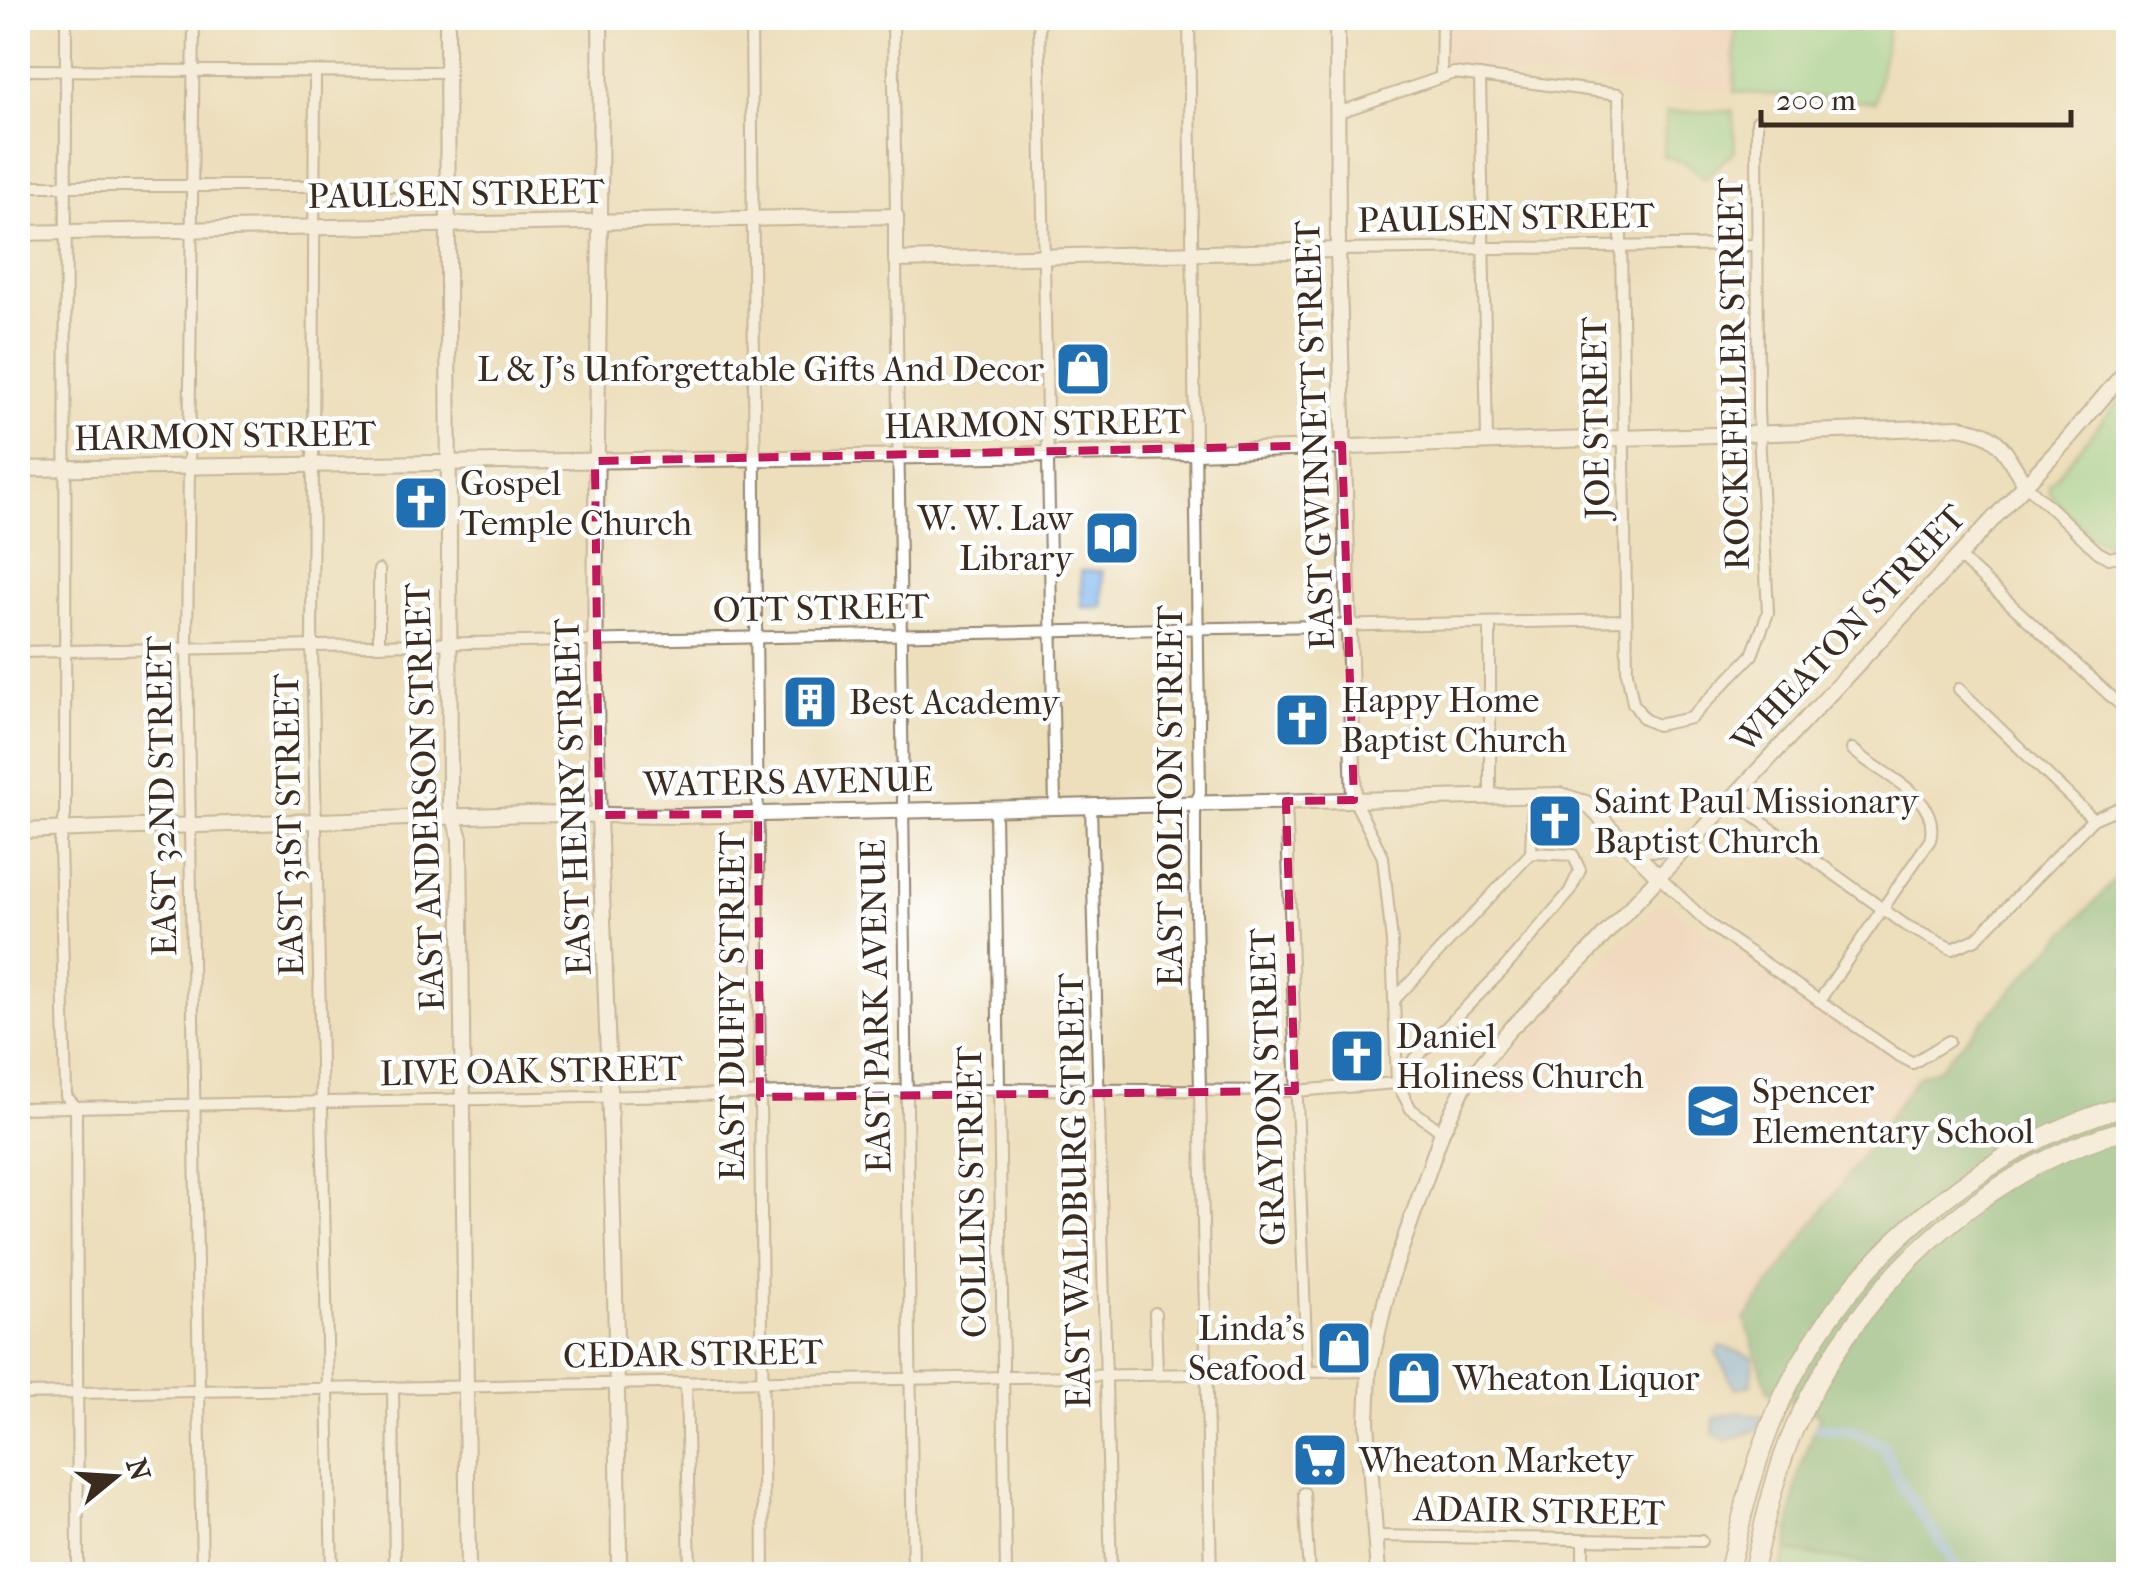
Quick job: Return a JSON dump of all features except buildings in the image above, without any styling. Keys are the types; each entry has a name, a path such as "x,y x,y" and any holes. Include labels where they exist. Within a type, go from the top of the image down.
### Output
{"highway":[{"path":"1728,1574 1757,1464 1788,1387 1854,1286 1908,1229 2004,1158 2074,1124 2128,1105"},
{"path":"1752,1574 1781,1465 1827,1364 1872,1301 1953,1221 2015,1178 2128,1129"}],"main road":[{"name":"EAST ANDERSON STREET","path":"448,18 450,805 460,838 468,1574"},
{"name":"EAST HENRY STREET","path":"600,18 603,221 595,461 599,814 608,947 608,1096 616,1221 619,1574"},
{"name":"EAST GWINNETT STREET","path":"1337,18 1342,445 1354,800"},
{"name":"PAULSEN STREET","path":"18,233 896,216"},
{"name":"EAST PARK AVENUE","path":"896,216 896,260"},
{"name":"PAULSEN STREET","path":"896,260 1338,250"},
{"name":"WHEATON STREET","path":"1378,1574 1368,1422 1370,1372 1390,1281 1442,1132 1484,1058 1958,556 2128,368"},
{"name":"HARMON STREET","path":"18,470 1195,452 1959,426 1987,431 2003,445 2025,484"},
{"name":"WATERS AVENUE","path":"18,831 454,817 1560,796 1586,804 1624,842"},
{"path":"1624,842 1647,849 1684,848"},
{"path":"1624,842 1658,876"}],"street":[{"path":"66,18 63,829 66,1096 76,1108 78,1574"},
{"name":"EAST 32ND STREET","path":"194,18 187,648 202,1574"},
{"name":"EAST DUFFY STREET","path":"751,18 764,1574"},
{"name":"EAST PARK AVENUE","path":"893,18 896,216"},
{"path":"1040,18 1054,807"},
{"name":"EAST BOLTON STREET","path":"1189,18 1200,793 1195,804 1211,1574"},
{"path":"1441,77 1442,18"},
{"path":"18,70 447,72"},
{"path":"1340,112 1454,72 1480,76 1487,440"},
{"name":"EAST 31ST STREET","path":"315,74 312,646 332,1574"},
{"name":"JOE STREET","path":"1480,76 1619,94 1626,620 1633,702 1644,719 1660,725"},
{"name":"ROCKEFELLER STREET","path":"1660,725 1691,718 1752,655 1765,624 1757,121"},
{"path":"18,186 448,186"},
{"name":"PAULSEN STREET","path":"1338,250 1756,244"},
{"name":"EAST PARK AVENUE","path":"896,260 913,1574"},
{"path":"2025,484 2109,558 2128,554"},
{"path":"1958,556 2128,712"},
{"path":"379,570 379,645"},
{"name":"OTT STREET","path":"18,652 1626,620"},
{"path":"1490,623 1490,797"},
{"path":"1959,689 2093,819"},
{"path":"1819,1001 1930,840 1933,828 1924,802 1852,749"},
{"path":"1395,999 1531,852 1533,796"},
{"name":"EAST GWINNETT STREET","path":"1354,800 1384,857 1397,1080"},
{"path":"1730,800 1939,945 1963,947 2093,819 2128,804"},
{"name":"GRAYDON STREET","path":"1286,801 1307,1371"},
{"name":"EAST WALDBURG STREET","path":"1091,806 1111,1574"},
{"name":"COLLINS STREET","path":"995,809 1006,1574"},
{"path":"1442,1132 1410,1108 1397,1080 1502,971 1570,893 1580,870 1573,855 1531,852"},
{"path":"1658,876 1710,925 1913,1064 1948,1042"},
{"name":"LIVE OAK STREET","path":"18,1108 464,1098 760,1097 997,1089 1295,1090 1397,1080"},
{"path":"1156,1314 1156,1374"},
{"name":"CEDAR STREET","path":"18,1394 1370,1372"},
{"path":"686,1382 690,1574"},
{"path":"393,1388 395,1574"},
{"path":"1304,1493 1308,1574"},
{"name":"ADAIR STREET","path":"1375,1536 1702,1541"},
{"path":"1583,1541 1583,1574"}],"highlighted area":[{"path":"1342,445 1354,800 1286,801 1295,1091 760,1097 758,814 599,815 595,461"}],"shaded area":[{"path":"1437,18 1885,18 1869,99 1626,86 1437,67"},
{"name":"Spencer Elementary School","path":"1661,901 1918,1076 1745,1320 1714,1330 1534,1235 1577,1141 1487,1081"}],"green space":[{"path":"1736,18 1890,18 1875,102 1734,92"},
{"path":"1733,111 1735,150 1704,179 1687,163 1663,156 1666,112"},
{"path":"2128,390 2128,545 2117,547 2086,531 2051,496 2049,485"},
{"path":"2128,866 2128,1574 1908,1574 1903,1569 1787,1551 1798,1475 1820,1415 1768,1391 1745,1320 1918,1076 1939,1068"},
{"path":"1787,1551 1904,1569 1908,1574 1780,1574"}],"water":[{"path":"1081,571 1102,571 1103,607 1082,607"},
{"path":"1721,1346 1753,1357 1751,1385 1736,1389 1716,1353"},
{"path":"1740,1412 1763,1417 1759,1429 1726,1441 1713,1433 1714,1418"}],"waterway":[{"path":"1819,1428 1853,1431 1883,1446 1901,1485 1962,1574"}],"place":[{"name":"L & J's Unforgettable Gifts And Decor","path":"1083,369"},
{"name":"Gospel Temple Church","path":"421,503"},
{"name":"W. W. Law Library","path":"1112,538"},
{"name":"Best Academy","path":"810,702"},
{"name":"Happy Home Baptist Church","path":"1302,720"},
{"name":"Saint Paul Missionary Baptist Church","path":"1555,821"},
{"name":"Daniel Holiness Church","path":"1357,1056"},
{"name":"Spencer Elementary School","path":"1713,1111"},
{"name":"Linda's Seafood","path":"1344,1348"},
{"name":"Wheaton Liquor","path":"1414,1378"},
{"name":"Wheaton Markety","path":"1320,1460"}]}
